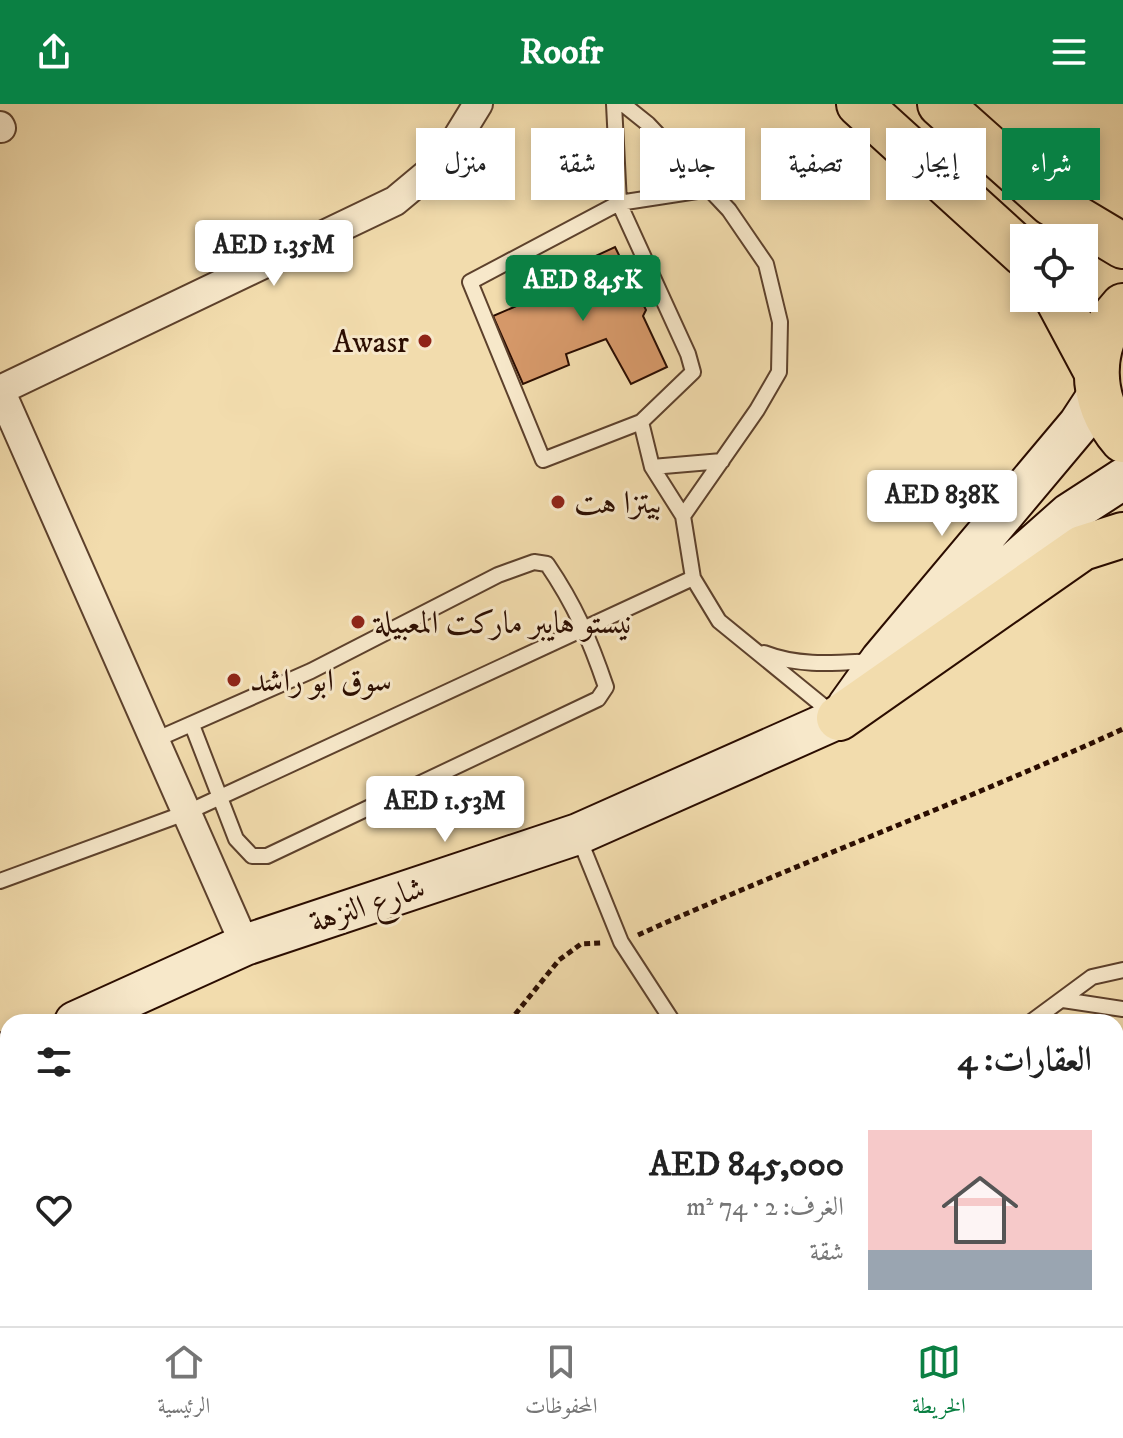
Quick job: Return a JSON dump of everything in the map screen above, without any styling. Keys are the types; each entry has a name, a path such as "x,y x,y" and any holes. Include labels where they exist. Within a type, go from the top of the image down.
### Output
{"main road":[{"path":"859,104 1010,241"},
{"path":"940,104 1051,203 1123,246"},
{"path":"839,718 881,660 1079,424 1097,383 1100,343 1113,317 1123,306"},
{"path":"1064,312 1097,383 1113,428 1123,440"},
{"name":"شارع النزهة","path":"93,1014 245,945 578,834 839,718 1069,514 1123,479"},
{"path":"839,718 1082,548 1123,535"}],"street":[{"path":"245,945 0,390 395,201 443,161 465,111"}],"lane":[{"path":"614,104 619,203 688,354 693,372 641,422 543,460 470,282 619,203 640,200"},
{"path":"623,104 652,128"},
{"path":"683,516 757,410 779,372 780,322 766,264 720,200"},
{"path":"641,422 652,467 683,516 693,578 719,621 839,718"},
{"path":"652,467 722,461"},
{"path":"155,740 311,671 498,575 534,562 547,564 586,628 606,687 598,699 267,856 252,856 236,839 192,725"},
{"path":"0,881 188,812 693,578"},
{"path":"749,647 780,659 816,665 881,660"},
{"path":"578,834 621,942 668,1014"},
{"path":"1043,1014 1092,977 1123,970"},
{"path":"1063,1000 1123,1009"}],"path":[{"path":"515,1014 559,960 581,944 621,942 765,878 1017,777 1123,729"}],"building":[{"path":"615,247 646,310 643,316 667,367 631,384 606,339 566,354 569,365 523,384 493,316 577,280 572,267"}],"place":[{"name":"Awasr","path":"425,341"},
{"name":"بيتزا هت","path":"558,502"},
{"name":"نيستو هايبر ماركت المعبيلة","path":"358,622"},
{"name":"سوق ابو راشد","path":"234,680"}]}
